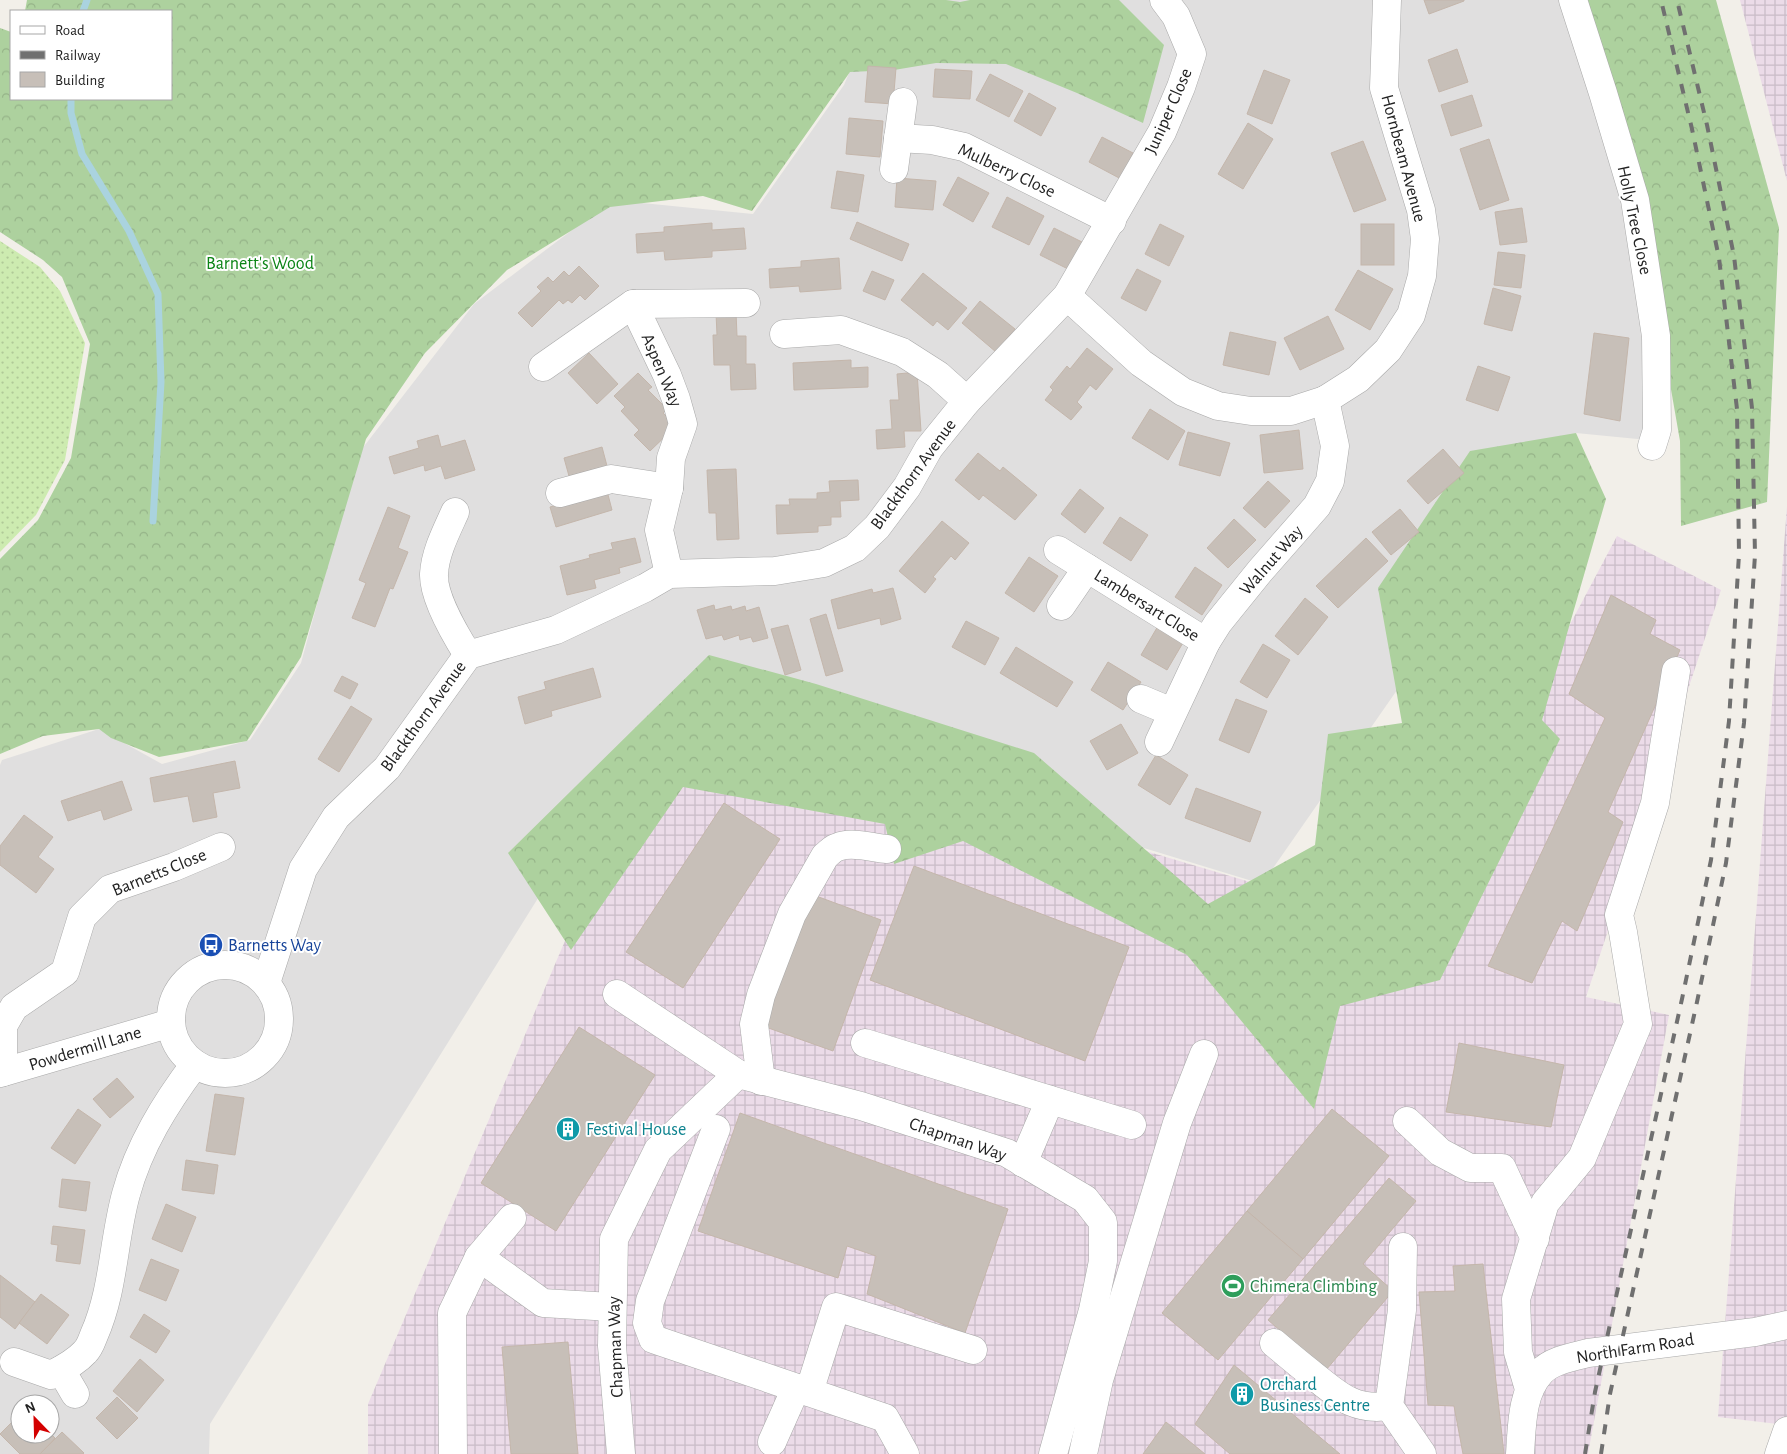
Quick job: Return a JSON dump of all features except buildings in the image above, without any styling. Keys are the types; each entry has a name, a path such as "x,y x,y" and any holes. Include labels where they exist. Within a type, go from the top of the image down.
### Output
{"street":[{"name":"Juniper Close","path":"1112,220 1162,132 1181,87 1192,54 1176,16 1164,0"},
{"name":"Hornbeam Avenue","path":"1067,296 1141,364 1184,392 1218,406 1251,411 1291,411 1325,400 1358,378 1388,350 1411,315 1422,276 1425,238 1421,210 1384,88 1387,0"},
{"name":"Holly Tree Close","path":"1572,0 1603,93 1635,200 1656,336 1657,430 1652,446"},
{"path":"894,168 903,102"},
{"name":"Mulberry Close","path":"898,138 932,140 964,147 1112,220"},
{"name":"Blackthorn Avenue","path":"266,983 303,870 336,817 387,768 468,655 556,630 645,588 669,574 775,571 824,563 856,548 877,527 901,495 929,448 967,401 1067,296 1112,220"},
{"path":"543,367 633,304 746,303"},
{"name":"Aspen Way","path":"633,304 667,375 683,424 671,458 669,488 659,530 669,574"},
{"path":"784,334 841,330 902,352 938,375 967,401"},
{"name":"Walnut Way","path":"1158,742 1206,642 1218,623 1260,571 1317,506 1330,482 1335,446 1325,400"},
{"path":"560,493 611,479 669,488"},
{"name":"Blackthorn Avenue","path":"454,512 440,546 434,575 437,592 450,628 468,655"},
{"name":"Lambersart Close","path":"1058,550 1206,642"},
{"name":"Lambersart Close","path":"1061,606 1087,568"},
{"path":"1529,1389 1518,1352 1516,1299 1546,1203 1582,1158 1638,1024 1619,915 1655,803 1676,672"},
{"path":"1141,699 1172,712"},
{"path":"750,1078 754,1024 761,995 792,914 825,856 839,846 850,845 887,850"},
{"name":"Barnetts Close","path":"2,1073 3,1026 14,1007 65,972 82,917 110,889 174,867 221,847"},
{"path":"220,965 237,966 253,972 266,983 275,998 279,1015 277,1032 270,1048 258,1061 243,1069 226,1073 209,1070 195,1064 182,1052 174,1038 171,1023 172,1006 179,990 190,978 204,969 220,965"},
{"name":"Chapman Way","path":"617,994 750,1078 861,1106 1007,1153 1085,1198 1103,1222 1103,1261 1093,1310 1052,1454"},
{"name":"Powdermill Lane","path":"2,1073 171,1023"},
{"path":"865,1043 1132,1125"},
{"path":"1084,1454 1099,1380 1177,1123 1204,1054"},
{"path":"14,1362 51,1375 78,1359 87,1350 98,1326 107,1297 126,1194 138,1160 152,1128 171,1096 195,1064"},
{"name":"Chapman Way","path":"621,1454 612,1346 614,1239 658,1150 750,1078"},
{"path":"1023,1162 1050,1100"},
{"path":"1407,1121 1440,1152 1470,1168 1502,1168 1534,1239"},
{"path":"716,1129 650,1301 647,1323 653,1340 886,1418 905,1454"},
{"path":"454,1454 452,1313 479,1257 512,1218"},
{"path":"1403,1247 1402,1310 1389,1406 1422,1454"},
{"path":"479,1257 543,1303 612,1307"},
{"path":"772,1442 802,1390 836,1307 973,1350"},
{"name":"North Farm Road","path":"1520,1454 1523,1418 1529,1389 1542,1371 1562,1360 1588,1353 1755,1332 1787,1325"},
{"path":"1274,1344 1341,1398 1362,1406 1376,1408 1389,1406"},
{"path":"61,1370 75,1394"},
{"path":"1779,1454 1787,1431"}],"shaded area":[{"path":"867,0 1561,0 1623,180 1658,441 1576,433 1262,884 661,701 210,1424 209,1454 0,1454 0,765 2,760 99,729 162,764 250,740 301,663 358,454 474,304 612,200 753,214 844,85 865,35"},
{"path":"1740,0 1787,0 1787,181"},
{"path":"1787,506 1787,1425 1718,1417"},
{"path":"1617,536 1721,590 1586,997 1669,1015 1588,1454 368,1454 368,1404 664,708 1408,929"}],"green space":[{"name":"Barnett's Wood","path":"27,0 946,0 960,2 970,0 1119,0 1164,45 1143,123 1006,64 936,63 894,70 850,72 752,211 703,196 610,207 507,270 425,353 366,439 301,657 247,741 159,757 111,738 99,729 43,736 0,754 0,559 38,520 71,458 90,344 62,277 43,260 0,232 0,28 10,32 10,100 172,100 172,10 25,10"},
{"path":"1577,0 1716,0 1779,228 1767,502 1681,526 1680,441 1645,240"},
{"path":"0,241 40,267 60,291 85,343 65,460 36,515 0,552"},
{"path":"1576,433 1606,499 1542,720 1560,739 1440,980 1340,1006 1314,1109 1187,955 963,841 894,864 885,824 683,787 571,950 508,853 709,655 816,684 1034,753 1208,904 1315,845 1328,734 1402,723 1378,588 1470,451"}],"waterway":[{"path":"83,10 87,0"},
{"path":"71,100 71,113 82,154 129,231 158,294 161,382 153,521"}],"railway":[{"path":"1585,1454 1595,1392 1711,860 1729,721 1739,554 1737,409 1719,258 1692,129 1661,0"},
{"path":"1601,1454 1610,1394 1726,863 1744,723 1755,555 1752,408 1734,256 1707,125 1677,0"}],"place":[{"name":"Barnetts Way","path":"211,945"},
{"name":"Festival House","path":"568,1129"},
{"name":"Chimera Climbing","path":"1233,1286"},
{"name":"Orchard Business Centre","path":"1242,1394"}]}
